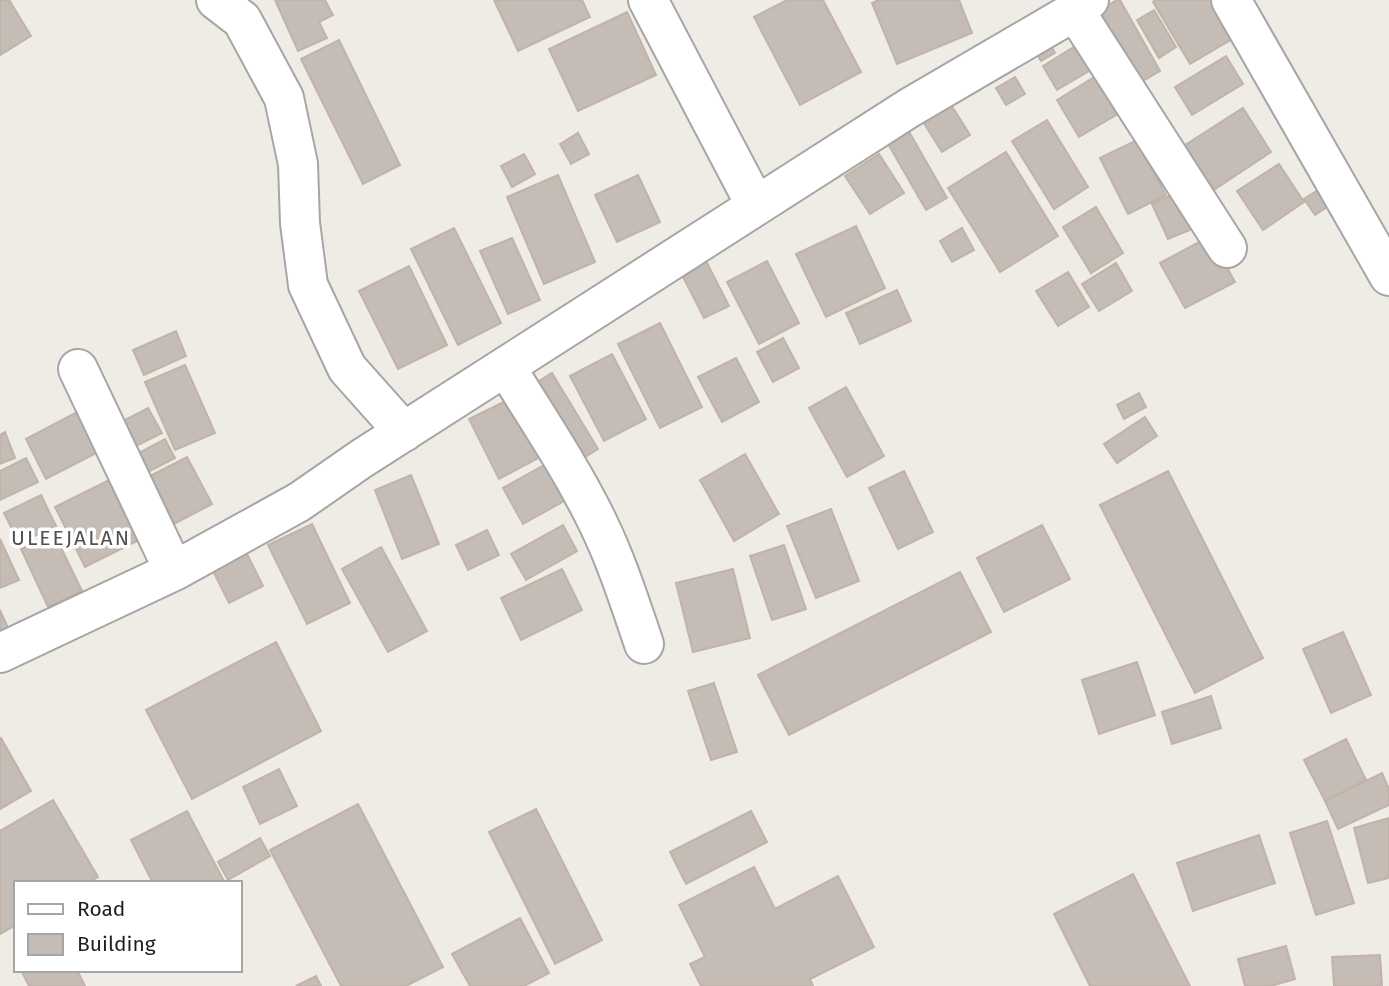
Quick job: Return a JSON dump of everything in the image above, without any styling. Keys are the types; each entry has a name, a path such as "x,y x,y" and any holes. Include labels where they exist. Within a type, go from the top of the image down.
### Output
{"street":[{"path":"216,0 242,20 284,98 298,164 300,223 308,285 347,368 404,432"},
{"path":"648,0 756,206"},
{"path":"1231,0 1389,276"},
{"path":"0,653 174,571 299,502 909,108 1082,6 1227,248"},
{"path":"506,366 583,493 599,525 618,567 644,644"},
{"path":"78,369 174,571"}],"building":[{"path":"0,0 9,0 31,36 0,55"},
{"path":"275,0 325,0 333,15 319,22 327,38 298,51"},
{"path":"494,0 582,0 590,17 518,51"},
{"path":"787,0 823,0 861,72 800,105 754,17"},
{"path":"879,0 959,0 972,33 897,64 872,3"},
{"path":"1120,0 1160,71 1136,85 1095,13"},
{"path":"1221,0 1241,34 1190,64 1153,2"},
{"path":"1154,10 1176,47 1159,58 1137,20"},
{"path":"627,12 656,75 578,111 549,49"},
{"path":"1044,34 1055,53 1041,61 1030,43"},
{"path":"339,40 400,165 363,184 301,59"},
{"path":"1082,42 1096,67 1057,90 1043,66"},
{"path":"1226,56 1243,84 1192,115 1175,87"},
{"path":"1101,73 1123,111 1079,137 1057,100"},
{"path":"1015,77 1025,94 1006,105 996,88"},
{"path":"950,103 970,135 942,152 922,120"},
{"path":"1243,108 1271,152 1212,191 1182,147"},
{"path":"1047,120 1088,187 1054,209 1012,141"},
{"path":"904,123 947,198 926,210 883,135"},
{"path":"578,133 589,154 571,164 560,144"},
{"path":"1137,140 1166,195 1128,214 1100,158"},
{"path":"1006,152 1058,236 1000,272 948,188"},
{"path":"524,154 535,174 512,187 501,166"},
{"path":"879,154 904,193 870,214 845,176"},
{"path":"1279,164 1304,202 1263,230 1237,191"},
{"path":"558,175 595,262 544,284 507,197"},
{"path":"638,175 660,222 617,242 595,195"},
{"path":"1321,188 1332,204 1315,215 1304,199"},
{"path":"1180,191 1197,227 1168,239 1152,204"},
{"path":"1096,207 1123,253 1091,273 1063,227"},
{"path":"856,226 885,288 826,317 796,254"},
{"path":"454,228 501,323 458,345 411,249"},
{"path":"962,228 974,250 952,262 940,241"},
{"path":"1210,236 1235,282 1185,308 1160,263"},
{"path":"512,238 540,300 508,314 480,251"},
{"path":"706,261 729,306 704,318 681,273"},
{"path":"767,261 799,323 759,344 727,282"},
{"path":"1116,263 1132,291 1099,311 1082,284"},
{"path":"409,266 447,345 398,369 359,291"},
{"path":"1068,272 1089,307 1058,326 1036,291"},
{"path":"897,290 911,321 860,344 846,313"},
{"path":"660,323 702,407 660,428 618,344"},
{"path":"176,331 186,356 144,375 133,350"},
{"path":"783,338 799,368 773,382 757,352"},
{"path":"612,354 646,419 604,441 570,376"},
{"path":"736,358 759,402 722,422 698,377"},
{"path":"185,365 215,433 175,450 145,382"},
{"path":"552,373 598,449 572,465 526,389"},
{"path":"846,387 884,456 847,477 809,408"},
{"path":"1139,393 1146,407 1124,419 1117,405"},
{"path":"514,397 542,456 499,479 469,419"},
{"path":"148,408 162,433 134,447 121,422"},
{"path":"79,411 100,451 46,479 26,439"},
{"path":"1145,417 1157,436 1117,463 1104,444"},
{"path":"5,432 15,458 0,464 0,435"},
{"path":"165,439 175,458 148,472 139,453"},
{"path":"745,454 779,514 734,541 700,480"},
{"path":"187,457 212,504 174,524 150,476"},
{"path":"26,458 38,482 0,500 0,471"},
{"path":"553,460 573,496 523,524 503,488"},
{"path":"904,471 933,532 898,549 869,488"},
{"path":"1168,471 1263,658 1195,693 1100,505"},
{"path":"411,475 439,544 402,559 375,490"},
{"path":"113,478 143,538 85,567 55,507"},
{"path":"41,495 56,526 19,543 4,513"},
{"path":"831,509 859,581 816,598 787,526"},
{"path":"312,524 350,603 307,624 268,545"},
{"path":"563,525 577,551 526,580 511,554"},
{"path":"1042,525 1070,579 1004,612 977,558"},
{"path":"487,530 499,555 468,570 456,545"},
{"path":"54,533 82,591 48,607 21,549"},
{"path":"0,539 19,580 0,588"},
{"path":"784,545 806,609 772,620 750,556"},
{"path":"381,547 427,631 388,652 342,569"},
{"path":"246,552 263,586 229,603 212,569"},
{"path":"562,569 582,610 521,640 501,598"},
{"path":"733,569 750,638 693,652 676,583"},
{"path":"960,572 991,632 789,735 758,675"},
{"path":"0,610 9,630 0,633"},
{"path":"1343,632 1371,695 1331,713 1303,649"},
{"path":"276,642 321,731 192,799 146,710"},
{"path":"1137,662 1155,715 1099,734 1082,680"},
{"path":"714,683 737,752 711,760 688,691"},
{"path":"1211,696 1221,728 1172,744 1162,712"},
{"path":"0,739 31,791 0,809"},
{"path":"1346,739 1366,780 1325,801 1304,760"},
{"path":"279,769 297,806 260,824 243,787"},
{"path":"1382,773 1389,789 1389,805 1338,829 1325,801"},
{"path":"53,800 98,877 91,881 14,881 14,926 0,934 0,831"},
{"path":"358,804 443,967 406,986 341,986 270,850"},
{"path":"536,809 602,940 555,964 489,832"},
{"path":"187,811 224,881 152,881 131,840"},
{"path":"751,811 767,842 686,884 670,852"},
{"path":"1389,818 1389,878 1368,883 1354,828"},
{"path":"1327,821 1354,903 1316,915 1290,833"},
{"path":"1259,835 1275,883 1193,911 1177,863"},
{"path":"260,838 270,856 228,880 218,862"},
{"path":"754,867 775,909 838,876 874,947 810,979 813,986 701,986 690,964 705,957 679,905"},
{"path":"1133,874 1190,986 1090,986 1054,914"},
{"path":"520,918 549,973 524,986 470,986 452,954"},
{"path":"1286,946 1295,979 1271,986 1245,986 1238,959"},
{"path":"1380,955 1382,986 1334,986 1332,957"},
{"path":"22,972 78,972 85,986 29,986"},
{"path":"316,976 321,986 296,986"}],"district":[{"name":"ULEEJALAN","path":"71,538"}]}
